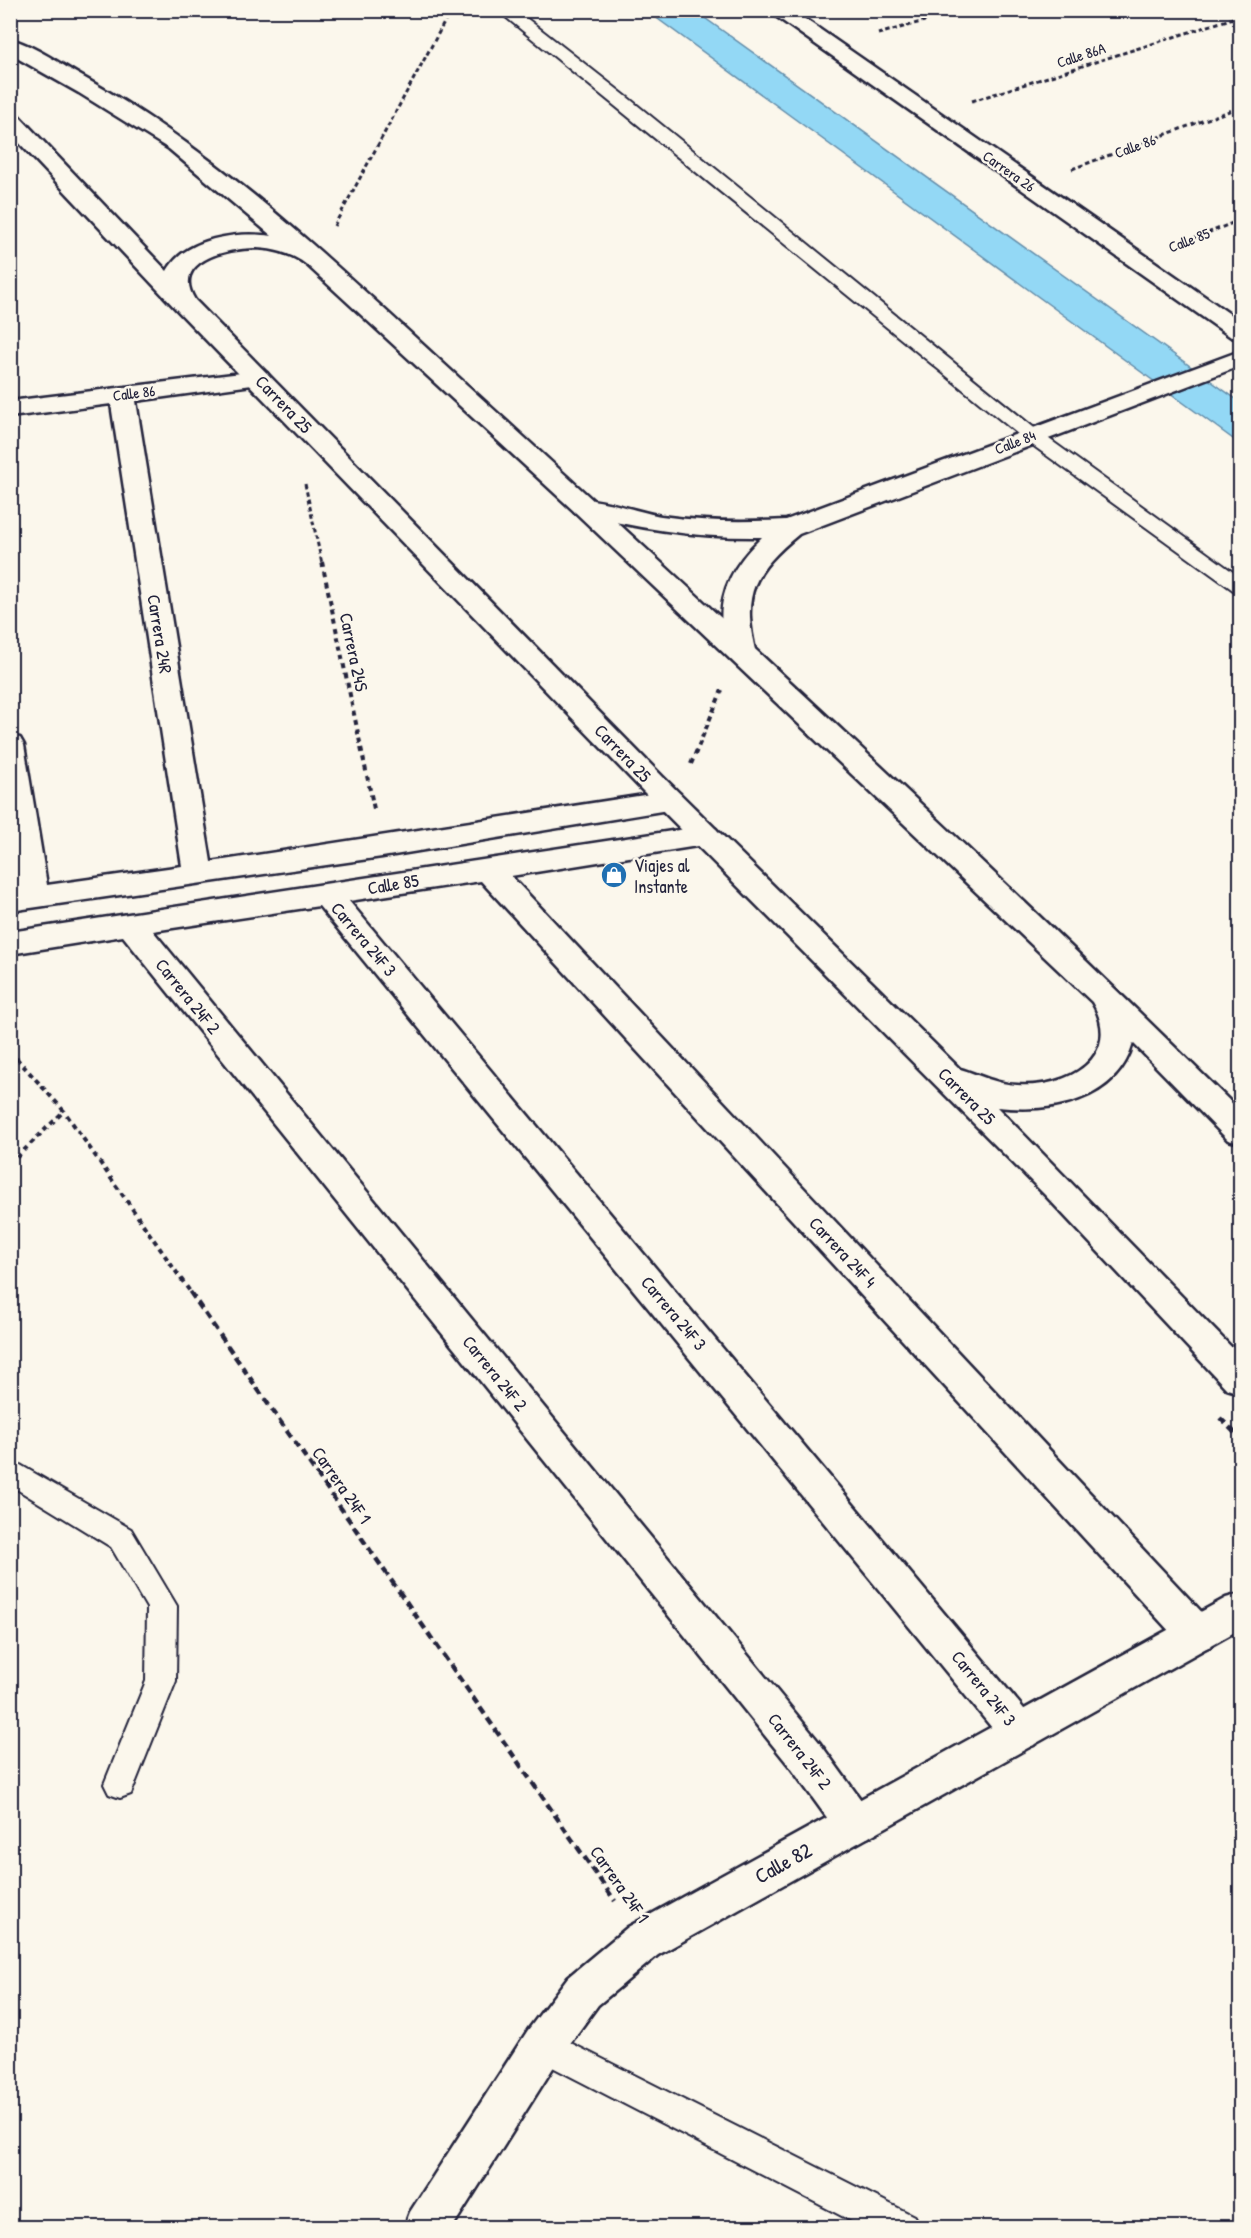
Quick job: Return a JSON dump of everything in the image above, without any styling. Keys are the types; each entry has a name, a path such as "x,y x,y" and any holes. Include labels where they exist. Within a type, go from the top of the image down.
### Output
{"street":[{"name":"Carrera 26","path":"777,10 1240,332"},
{"path":"10,45 87,88 177,144 315,260 742,654 1103,994 1240,1131"},
{"name":"Carrera 25","path":"10,120 185,304 670,801 1058,1186 1240,1379"},
{"path":"185,304 176,294 173,282 178,270 189,259 205,250 248,241 269,242 290,246 315,260"},
{"name":"Calle 84","path":"742,654 733,626 734,598 745,572 764,548 790,528 1031,435 1240,358"},
{"name":"Calle 86","path":"10,409 258,378"},
{"name":"Carrera 24R","path":"122,395 198,873"},
{"name":"Calle 84","path":"584,506 621,518 704,530 790,528"},
{"path":"10,745 22,899 382,847 670,801"},
{"name":"Calle 85","path":"10,943 705,836"},
{"name":"Carrera 24F 4","path":"488,870 1197,1634"},
{"name":"Carrera 24F 3","path":"327,895 1020,1733"},
{"name":"Carrera 24F 2","path":"131,925 805,1755 855,1824"},
{"path":"935,1065 964,1084 1001,1095 1040,1096 1075,1088 1102,1070 1116,1047 1119,1034 1117,1020 1103,994"},
{"name":"Calle 82","path":"426,2228 543,2045 583,1991 643,1941 1197,1634 1239,1614"}],"lane":[{"path":"505,10 634,111 1031,435 1240,586"},
{"path":"10,1470 121,1538 162,1606 161,1681 120,1784"},
{"path":"543,2045 902,2228"}],"path":[{"path":"315,260 451,10"},
{"path":"831,47 964,10"},
{"name":"Calle 86A","path":"928,115 1240,16"},
{"name":"Calle 86","path":"1030,185 1240,107"},
{"name":"Calle 85","path":"1138,260 1240,220"},
{"name":"Carrera 24S","path":"303,475 382,847"},
{"path":"690,767 726,679"},
{"name":"Carrera 24F 1","path":"10,1051 64,1111 643,1941"},
{"path":"10,1164 64,1111"}],"water":[{"path":"647,11 695,11 1240,402 1240,444"}],"place":[{"name":"Viajes al Instante","path":"614,875"}]}
